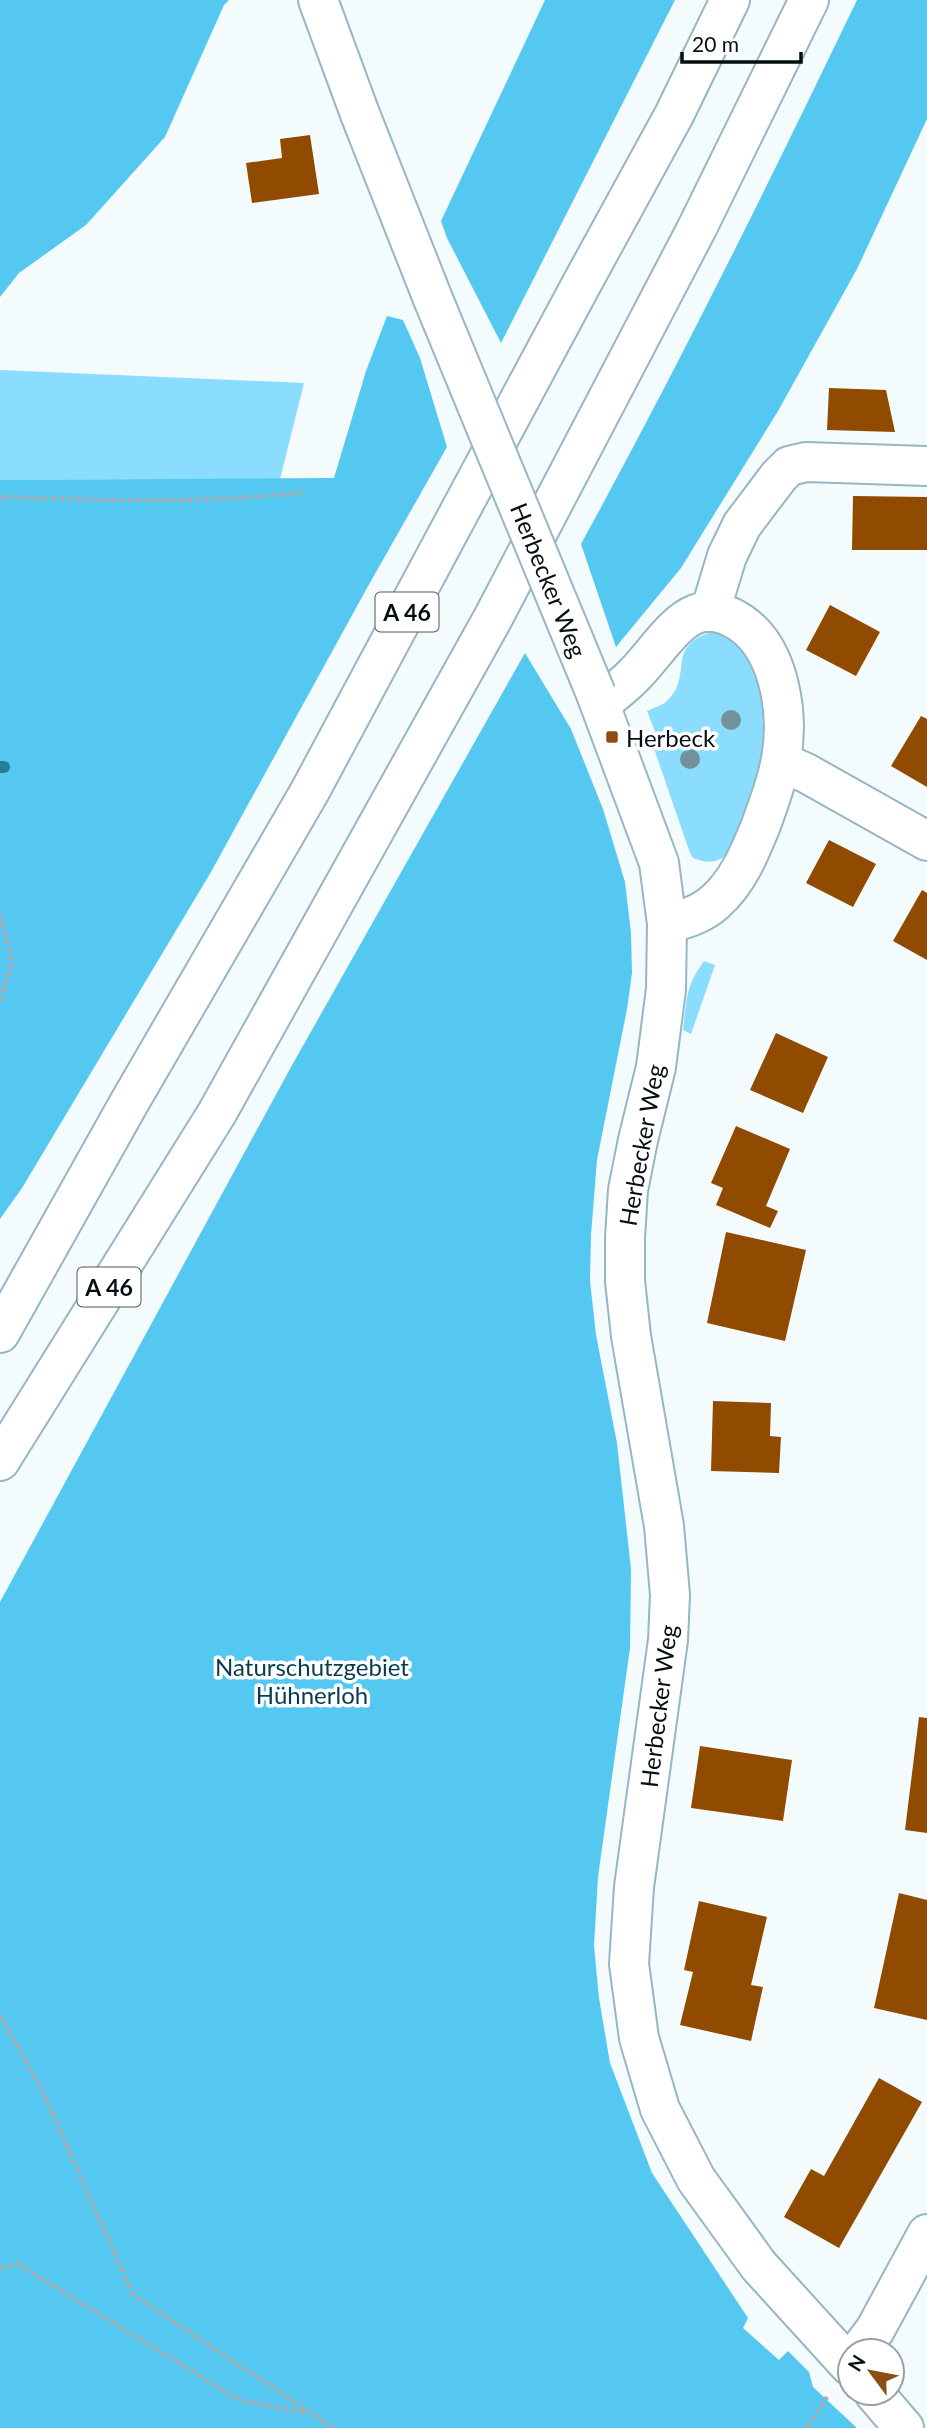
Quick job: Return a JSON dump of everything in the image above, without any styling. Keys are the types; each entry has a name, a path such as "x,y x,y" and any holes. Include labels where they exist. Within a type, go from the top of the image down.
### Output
{"main road":[{"name":"Herbecker Weg","path":"318,0 433,299 598,699 659,863 667,924 666,989 656,1067 628,1190 625,1281 631,1336 664,1525 670,1595 668,1640 634,1886 629,1964 639,2038 660,2109 676,2145 696,2179 759,2266 836,2345"},
{"name":"A 46","path":"0,1333 316,779 674,115 730,0"},
{"name":"A 46","path":"0,1461 217,1113 494,618 697,228 809,0"},
{"path":"710,612 727,556 743,525 789,466 806,462 927,466"},
{"path":"598,699 623,687 680,624 697,614 710,612 723,612 750,629 769,653 779,685 783,725 781,762 770,801 752,847 740,870 716,901 687,919 667,924"},
{"path":"781,762 806,773 927,841"},
{"path":"0,1288 129,1103"},
{"path":"870,2337 927,2234"},
{"path":"885,2407 904,2428"}],"path":[{"path":"0,497 86,500 259,498 304,492"},
{"path":"0,914 12,962 0,1002"},
{"path":"0,2015 42,2090 134,2295 334,2428"},
{"path":"0,2268 18,2264 239,2400 313,2414"}],"shaded area":[{"path":"0,370 304,383 280,479 0,480"},
{"path":"714,631 737,640 759,673 766,721 766,761 730,853 717,861 708,862 693,858 690,853 650,737 656,734 647,711 665,703 675,691 684,653 689,645 698,637"},
{"path":"704,961 715,965 691,1034 683,1030 686,1001 693,978"}],"green space":[{"path":"0,0 229,0 224,5 165,137 86,225 19,273 0,297"},
{"path":"545,0 675,0 501,343 447,238 441,221"},
{"path":"857,0 927,0 927,119 857,269 778,411 681,568 616,647 581,544 723,274"},
{"path":"387,316 403,320 420,358 447,447 211,872 22,1188 0,1219 0,480 334,478 366,371"},
{"name":"Naturschutzgebiet Hühnerloh","path":"525,653 571,729 603,809 625,882 631,933 632,973 627,1009 597,1160 590,1281 596,1335 617,1443 631,1569 630,1648 598,1877 594,1946 610,2063 652,2173 748,2318 743,2328 779,2360 788,2351 809,2372 813,2387 857,2428 0,2428 0,1602 291,1067"}],"building":[{"path":"310,135 319,194 252,203 246,163 282,158 280,139"},
{"path":"829,388 886,390 895,432 827,430"},
{"path":"853,496 927,497 927,550 852,550"},
{"path":"830,605 880,632 856,676 806,650"},
{"path":"921,716 927,719 927,787 891,766"},
{"path":"829,840 876,864 853,907 806,883"},
{"path":"922,890 927,893 927,960 893,941"},
{"path":"776,1033 828,1057 803,1113 750,1090"},
{"path":"736,1126 790,1149 766,1206 778,1211 770,1228 716,1205 723,1188 711,1183"},
{"path":"726,1232 806,1250 785,1341 707,1323"},
{"path":"713,1401 771,1403 770,1436 781,1437 779,1473 711,1471"},
{"path":"919,1717 927,1718 927,1833 905,1830"},
{"path":"700,1746 792,1760 783,1821 691,1808"},
{"path":"899,1893 927,1900 927,2020 874,2008"},
{"path":"699,1901 767,1917 751,1985 763,1987 751,2041 680,2025 693,1972 684,1970"},
{"path":"879,2078 922,2102 839,2248 784,2217 811,2169 824,2176"}],"place":[{"name":"Herbeck","path":"612,737"}]}
